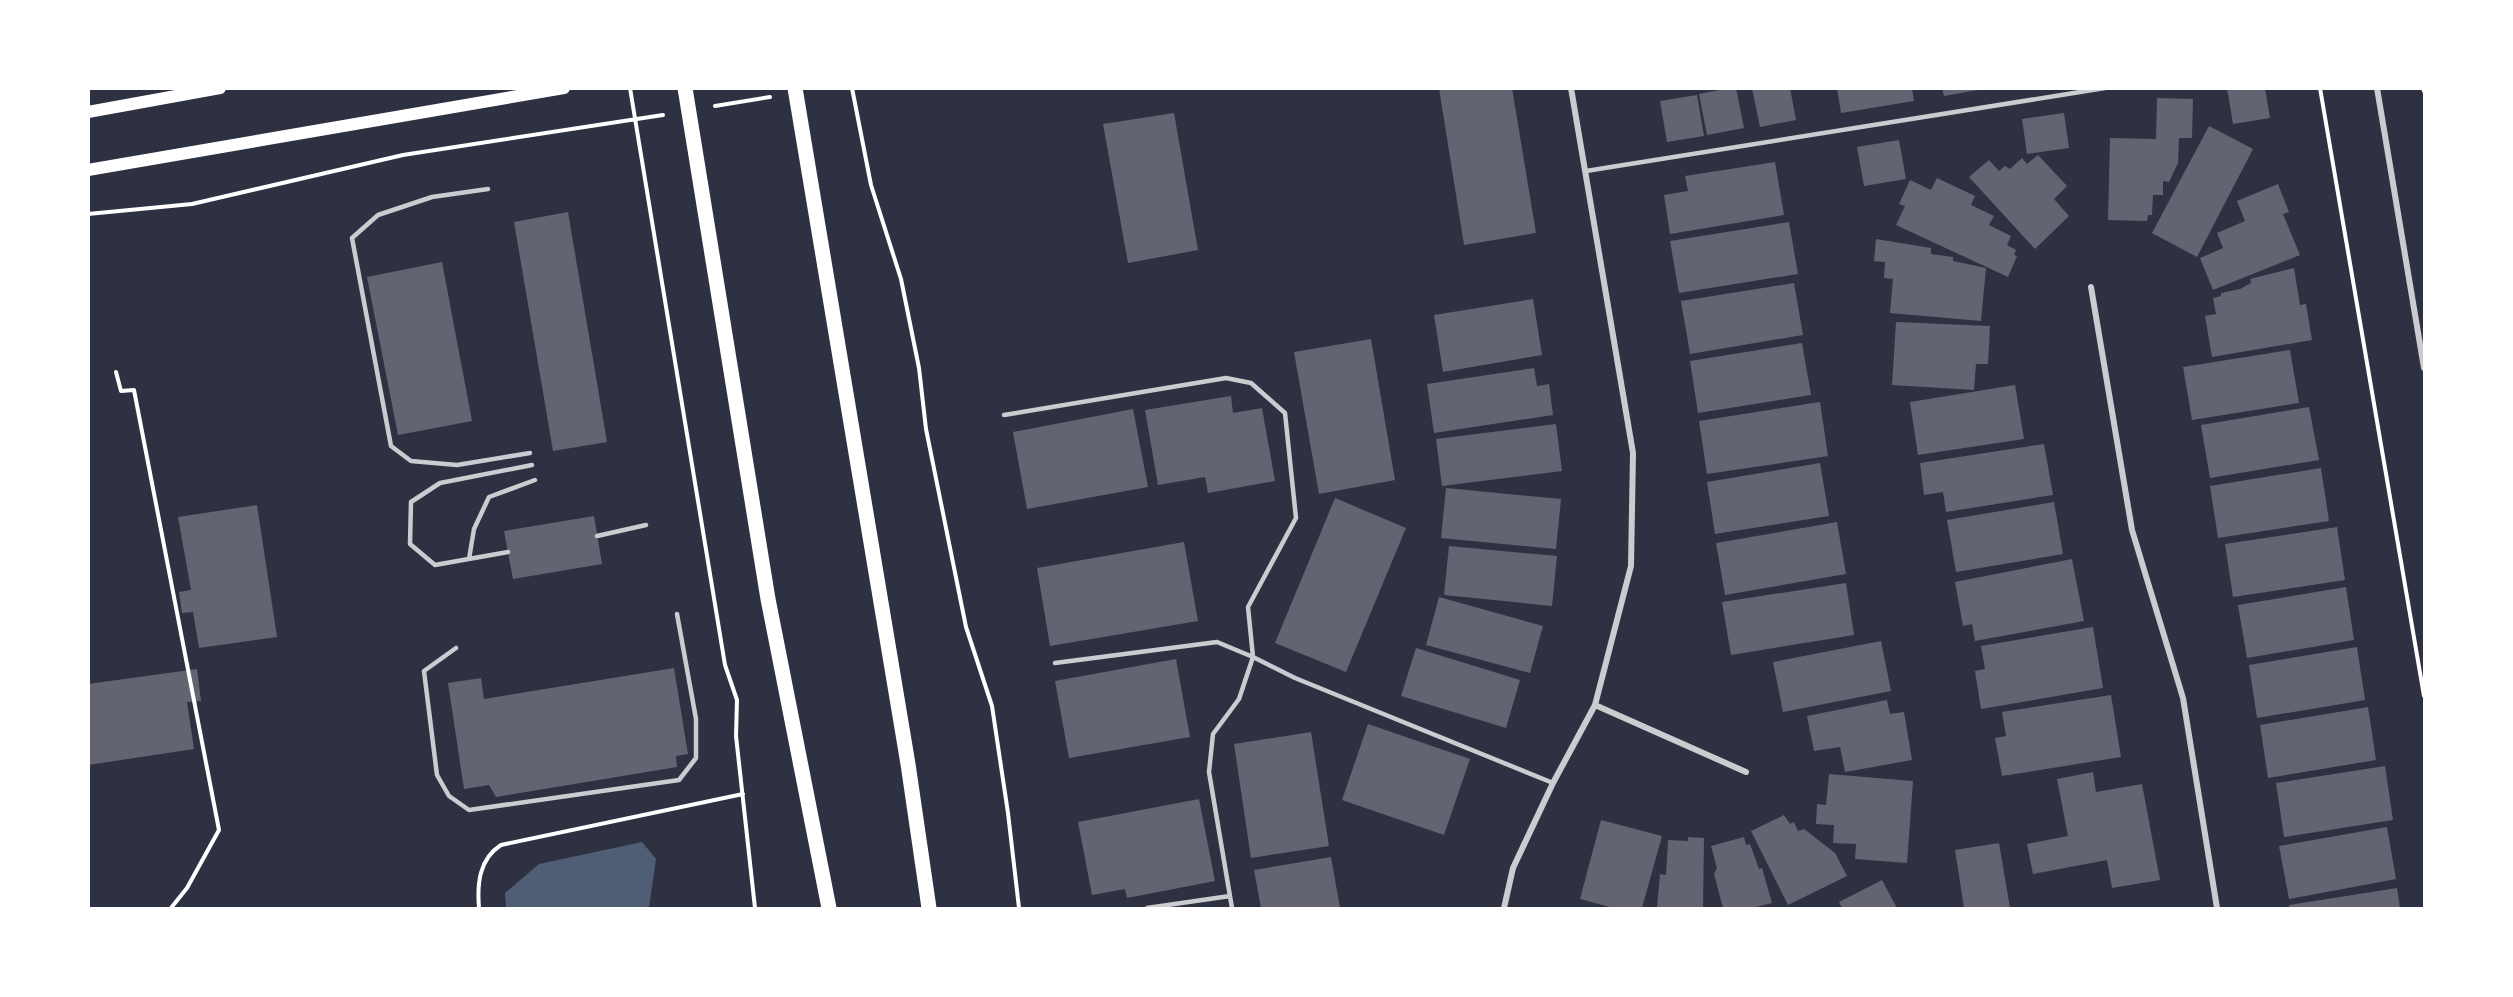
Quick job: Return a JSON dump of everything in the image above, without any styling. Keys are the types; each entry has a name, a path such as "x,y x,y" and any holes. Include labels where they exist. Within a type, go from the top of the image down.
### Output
{"main road":[{"path":"88,112 220,88"},
{"path":"88,170 564,88"},
{"path":"685,88 768,599 828,909"},
{"path":"795,91 908,764 929,909"}],"street":[{"path":"1504,909 1513,868 1553,783 1595,705 1631,566 1633,453 1571,88"},
{"path":"2377,88 2424,368"},
{"path":"2091,287 2132,530 2183,698 2217,909"},
{"path":"1595,705 1746,772"}],"lane":[{"path":"1586,171 2105,88"},
{"path":"488,189 432,196 378,215 352,238 391,446 411,461 457,465 531,453"},
{"path":"1004,415 1226,378 1251,383 1285,412 1296,518 1248,607 1253,657 1239,699 1213,734 1210,762 1209,772 1232,909"},
{"path":"508,552 435,566 410,544 411,502 440,483 532,465"},
{"path":"469,559 474,529 489,497 534,480"},
{"path":"597,536 646,525"},
{"path":"456,648 424,671 437,775 449,796 469,810 679,780 696,758 696,719 677,614"},
{"path":"1055,663 1217,642 1295,678 1553,783"},
{"path":"1147,909 1230,896"}],"path":[{"path":"630,88 724,665 737,700 738,755 754,909"},
{"path":"852,88 871,185 901,279 919,368 926,429 966,627 992,706 1019,909"},
{"path":"2320,88 2424,696"},
{"path":"88,214 192,204 403,155 624,119 634,120 795,91"},
{"path":"116,372 121,392 134,390 219,830 187,888 171,909"},
{"path":"478,909 480,875 484,860 501,845 743,794"}],"water":[{"path":"642,842 656,859 649,908 506,908 505,893 539,864"}],"building":[{"path":"1439,88 1512,88 1536,233 1464,245"},
{"path":"1736,88 1744,128 1707,135 1699,94"},
{"path":"1752,88 1790,88 1796,120 1760,127"},
{"path":"1837,88 1912,88 1914,101 1841,113"},
{"path":"1942,88 1977,88 1978,90 1944,96"},
{"path":"2227,88 2265,88 2270,118 2233,124"},
{"path":"1697,95 1704,136 1667,142 1660,101"},
{"path":"2157,98 2193,99 2192,138 2179,138 2178,163 2169,182 2163,181 2163,195 2153,195 2152,215 2148,215 2147,221 2108,220 2110,138 2156,139"},
{"path":"1174,113 1198,250 1128,263 1103,124"},
{"path":"2064,113 2069,148 2027,154 2022,119"},
{"path":"2209,126 2253,149 2197,257 2152,233"},
{"path":"1899,140 1906,179 1864,186 1857,147"},
{"path":"2038,155 2067,186 2054,199 2069,216 2035,249 1969,177 1989,160 1999,171 2005,166 2010,169 2022,158 2027,164"},
{"path":"1775,162 1784,215 1670,234 1664,195 1688,191 1685,176"},
{"path":"1937,178 1975,196 1971,205 1994,216 1989,225 2011,236 2007,245 2016,250 2014,255 2017,256 2008,277 1896,225 1905,206 1899,204 1910,180 1931,190"},
{"path":"2278,184 2289,212 2283,214 2300,255 2213,290 2200,258 2223,248 2217,233 2245,221 2237,201"},
{"path":"568,212 607,442 553,451 514,222"},
{"path":"1789,222 1798,274 1679,293 1670,241"},
{"path":"1876,239 1931,248 1931,254 1953,257 1953,261 1986,268 1981,321 1890,313 1893,279 1884,278 1885,262 1874,261"},
{"path":"442,262 472,421 398,435 367,277"},
{"path":"2294,268 2300,305 2306,304 2312,340 2212,357 2205,316 2216,314 2213,298 2221,296 2221,293 2240,289 2251,283 2250,279"},
{"path":"1794,283 1803,335 1690,354 1681,301"},
{"path":"1533,299 1542,355 1443,372 1434,315"},
{"path":"1896,322 1990,326 1988,364 1976,364 1974,390 1892,385"},
{"path":"1371,339 1395,480 1319,494 1294,352"},
{"path":"1802,343 1811,395 1698,413 1690,361"},
{"path":"2290,350 2299,403 2192,420 2183,367"},
{"path":"1534,368 1537,386 1549,384 1553,415 1434,433 1427,384"},
{"path":"2015,385 2024,439 1918,455 1910,402"},
{"path":"1231,396 1233,413 1262,408 1275,481 1208,493 1205,477 1158,485 1145,410"},
{"path":"1820,402 1828,456 1707,474 1699,421"},
{"path":"2309,407 2319,460 2210,478 2201,425"},
{"path":"1133,409 1148,487 1027,509 1013,432"},
{"path":"1556,424 1562,471 1442,486 1436,439"},
{"path":"2044,444 2053,495 1946,512 1943,492 1924,495 1920,463"},
{"path":"1820,463 1829,516 1715,534 1707,482"},
{"path":"2321,468 2329,521 2218,538 2210,486"},
{"path":"1446,488 1561,499 1556,549 1441,538"},
{"path":"1335,498 1406,528 1346,672 1275,643"},
{"path":"2054,502 2063,554 1956,572 1947,520"},
{"path":"257,505 277,637 199,648 193,612 182,613 179,592 191,590 178,517"},
{"path":"594,516 602,564 513,579 504,531"},
{"path":"1837,522 1846,574 1725,595 1716,543"},
{"path":"2337,527 2345,580 2233,597 2225,544"},
{"path":"1184,542 1198,621 1050,646 1037,568"},
{"path":"1449,546 1557,556 1552,606 1444,595"},
{"path":"2072,559 2084,621 1975,641 1972,624 1963,626 1955,582"},
{"path":"1846,583 1854,635 1731,655 1722,602"},
{"path":"2346,587 2354,640 2247,658 2238,605"},
{"path":"1439,597 1543,626 1530,673 1426,645"},
{"path":"2093,627 2103,688 1981,709 1975,671 1985,669 1981,646"},
{"path":"1881,641 1891,691 1783,712 1773,662"},
{"path":"2357,647 2365,700 2257,718 2249,665"},
{"path":"1416,648 1520,680 1506,728 1401,696"},
{"path":"1176,659 1190,737 1069,758 1055,681"},
{"path":"674,668 688,754 676,756 677,767 496,797 489,785 464,789 448,683 481,678 484,699"},
{"path":"197,669 201,701 187,702 194,749 88,765 88,684"},
{"path":"2111,695 2121,757 2002,776 1995,738 2006,736 2002,712"},
{"path":"1887,700 1890,714 1904,712 1912,760 1845,772 1840,747 1814,751 1807,716"},
{"path":"2368,707 2376,760 2268,778 2260,725"},
{"path":"1368,724 1470,759 1444,835 1342,800"},
{"path":"1311,732 1329,846 1251,858 1234,744"},
{"path":"2385,766 2393,820 2284,837 2276,783"},
{"path":"2093,772 2096,792 2142,784 2160,880 2112,888 2107,860 2033,874 2027,844 2068,836 2057,779"},
{"path":"1829,774 1913,781 1907,863 1855,859 1856,844 1833,843 1834,825 1816,824 1817,804 1826,805"},
{"path":"1199,799 1215,881 1127,898 1125,889 1092,895 1078,822"},
{"path":"1784,815 1790,824 1794,822 1798,831 1804,829 1835,853 1847,876 1788,905 1751,831"},
{"path":"1601,820 1662,836 1642,908 1614,908 1580,899"},
{"path":"2387,827 2396,879 2289,899 2279,846"},
{"path":"1688,837 1704,838 1703,908 1657,908 1660,874 1666,875 1668,840 1688,841"},
{"path":"1744,837 1746,845 1750,844 1759,869 1762,868 1772,903 1752,908 1723,908 1714,874 1717,868 1711,846"},
{"path":"1999,843 2010,908 1964,908 1955,850"},
{"path":"1331,857 1340,908 1261,908 1254,870"},
{"path":"1882,880 1897,908 1842,908 1839,902"},
{"path":"2397,888 2400,908 2289,908 2289,905"}]}
